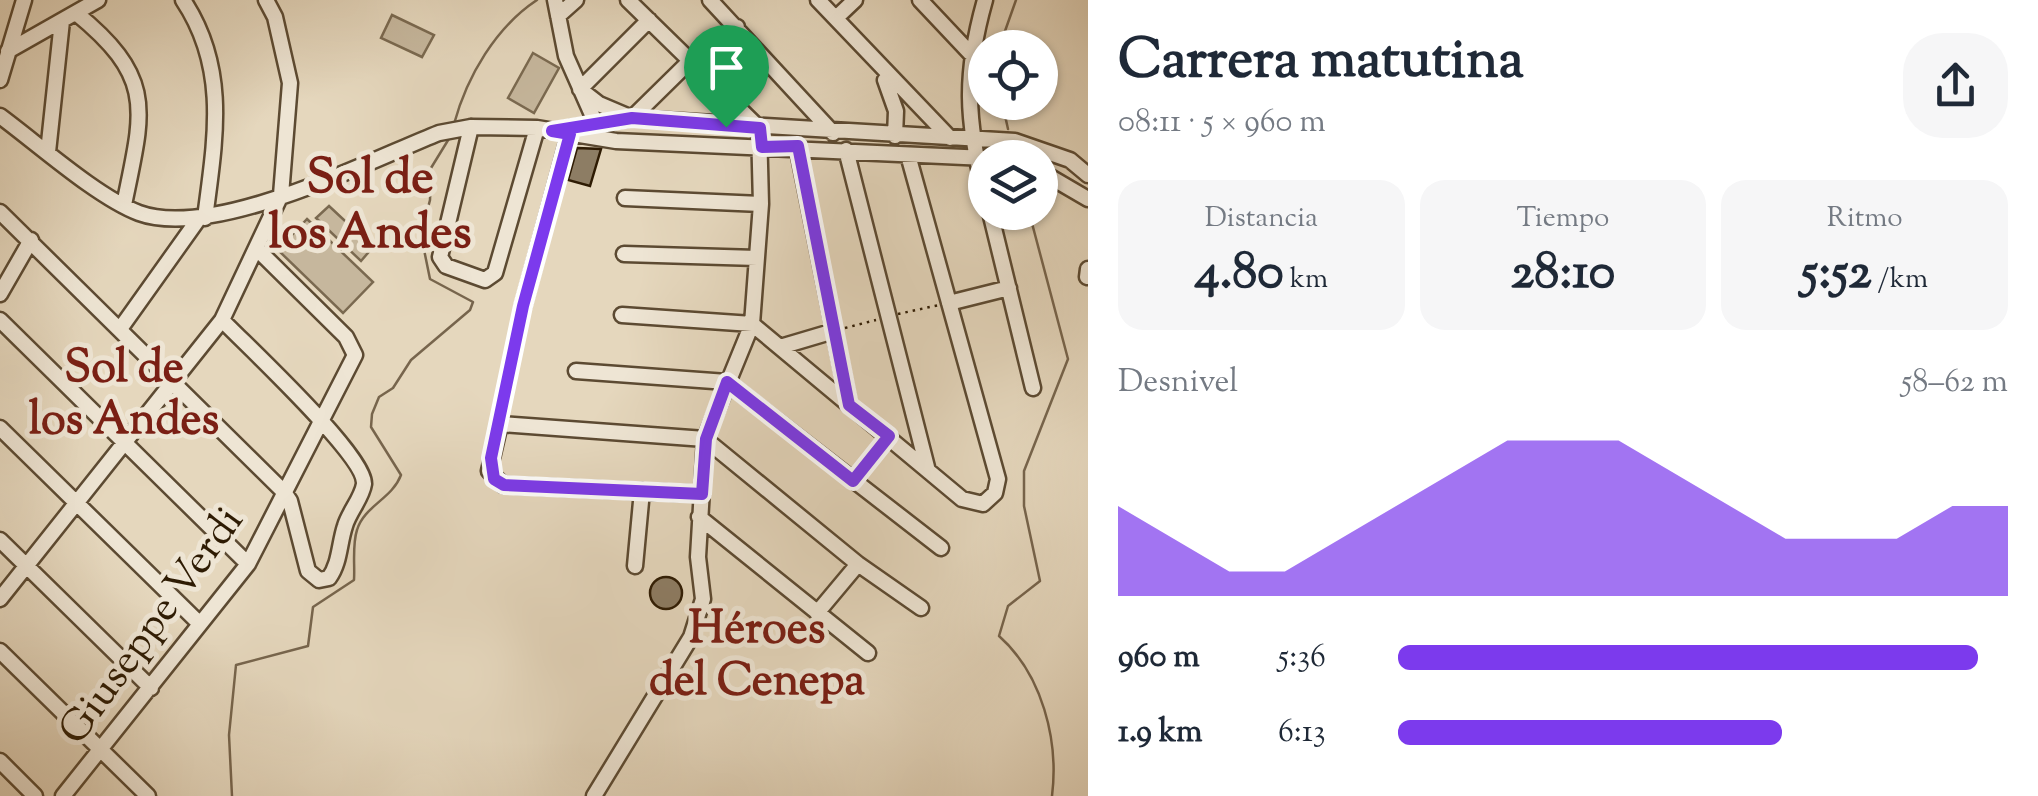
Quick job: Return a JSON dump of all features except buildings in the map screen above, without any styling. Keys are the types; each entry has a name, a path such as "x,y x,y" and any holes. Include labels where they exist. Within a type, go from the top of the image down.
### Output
{"street":[{"path":"0,80 24,0"},
{"path":"8,50 98,0"},
{"path":"120,329 201,219 216,83 204,38 183,0"},
{"path":"0,599 222,320 281,195 290,83 275,17 266,0"},
{"path":"555,0 566,56 594,122 616,141"},
{"path":"558,16 576,0"},
{"path":"594,796 697,623 704,591 698,557 706,439 752,324 761,204 760,128 628,0"},
{"path":"710,0 833,133"},
{"path":"818,0 950,138"},
{"path":"836,18 855,0"},
{"path":"920,0 968,51"},
{"path":"977,30 985,0"},
{"path":"76,14 119,51 133,76 138,110 124,205"},
{"path":"580,89 649,20"},
{"path":"48,152 62,22"},
{"path":"632,118 737,27"},
{"path":"881,70 896,111 894,136"},
{"path":"580,89 599,104 632,118"},
{"path":"0,116 124,205 157,218 201,219 281,195 440,134 467,128 571,131 616,141 968,156"},
{"path":"571,131 594,122 632,118 833,133 972,138 1042,148 1070,160 1088,175"},
{"path":"972,120 972,138"},
{"path":"467,128 440,257 446,266 485,280 495,274 544,130"},
{"path":"523,306 571,131"},
{"path":"798,146 849,405"},
{"path":"846,150 927,468"},
{"path":"622,315 752,324 962,499 975,504 991,499 998,479 908,155"},
{"path":"1058,181 1088,199"},
{"path":"625,198 761,204"},
{"path":"0,212 284,492 290,501 308,572 319,580 330,578 345,524 364,486 363,474 322,420 222,320"},
{"path":"994,230 1033,388"},
{"path":"0,294 31,240"},
{"name":"Giuseppe Verdi","path":"64,796 248,564 355,348 257,249"},
{"path":"624,254 757,258"},
{"path":"1087,277 1088,269"},
{"path":"949,303 1009,288"},
{"path":"0,320 248,564"},
{"path":"780,347 834,331"},
{"path":"576,371 727,382 941,548"},
{"path":"702,494 504,485 489,471 500,424 706,439 858,564 921,608"},
{"path":"0,428 200,624"},
{"path":"635,566 642,491"},
{"path":"700,517 868,653"},
{"path":"0,540 151,688"},
{"path":"817,613 858,564"},
{"path":"0,651 148,796"},
{"path":"0,761 36,796"}],"path":[{"path":"500,424 523,306"},
{"path":"853,481 889,436"}],"shaded area":[{"path":"392,15 434,35 422,57 381,38"},
{"path":"533,53 559,68 534,113 508,98"},
{"path":"329,206 373,247 361,261 316,218"},
{"path":"307,219 373,282 343,313 278,250"}],"waterway":[{"path":"454,124 485,54 509,24 537,0"},
{"path":"1005,30 1016,0"},
{"path":"1006,120 1008,129"},
{"path":"232,796 229,735 236,665 308,646 313,607 354,580 357,530 401,475 371,427 379,397 393,388 411,360 470,310 473,302 430,279 421,235 430,200 431,168 450,137"},
{"path":"1034,230 1068,359 1024,471 1024,506 1040,581 1008,606 999,636 1026,669 1044,709 1053,753 1052,796"}],"district":[{"name":"Sol de los Andes","path":"370,202"},
{"name":"Sol de los Andes","path":"124,391"},
{"name":"Héroes del Cenepa","path":"757,652"}],"route":[{"path":"632,118 726,127 760,128 762,147 798,146 849,405 889,436 853,481 727,382 706,439 702,494 504,485 494,479 489,471 491,458 513,371 523,306 570,134 552,131 632,118"}]}
